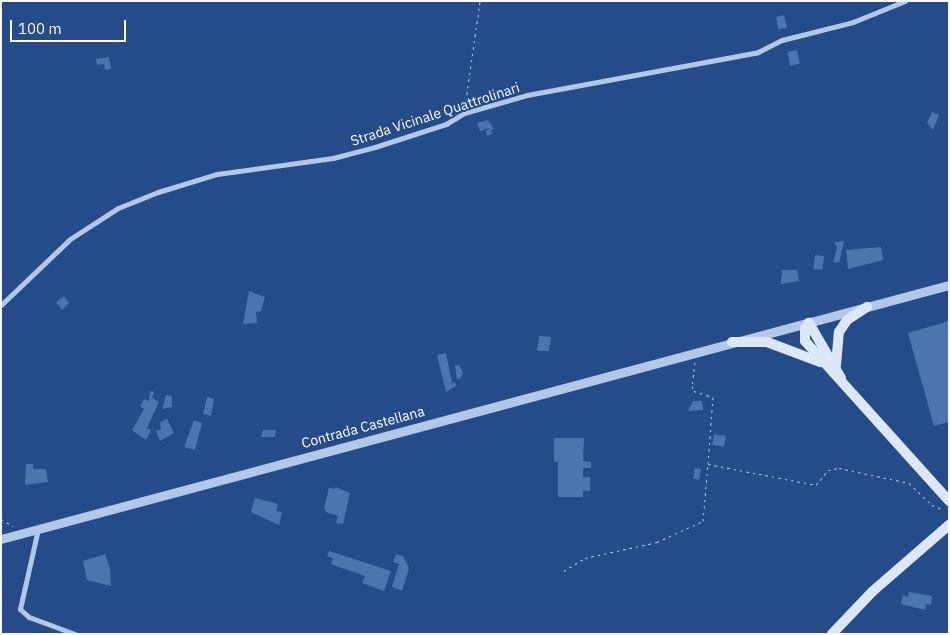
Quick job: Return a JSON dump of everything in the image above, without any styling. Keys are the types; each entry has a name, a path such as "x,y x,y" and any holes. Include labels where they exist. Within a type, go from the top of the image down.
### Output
{"main road":[{"path":"836,372 835,347 839,332 847,320 867,307"},
{"path":"809,323 804,335 805,341 836,372 949,501"},
{"path":"732,342 767,342 802,352 836,372"},
{"path":"832,634 873,591 949,525"}],"street":[{"name":"Strada Vicinale Quattrolinari","path":"1,305 70,239 118,208 217,174 333,158 375,147 446,124 464,114 555,89 758,52 782,40 853,22 905,1"},
{"name":"Contrada Castellana","path":"1,539 696,351 949,285"},
{"path":"38,529 20,609 29,617 75,634"}],"path":[{"path":"464,114 480,1"},
{"path":"564,571 585,558 657,542 702,521 713,396 694,391 692,386 696,351"},
{"path":"708,464 816,485 828,470 839,468 909,483 932,505 941,509"},
{"path":"1,519 15,528 16,535"}],"building":[{"path":"784,15 787,28 778,29 776,17"},
{"path":"797,50 800,64 790,66 787,52"},
{"path":"109,57 111,69 105,70 104,64 97,65 96,59"},
{"path":"932,112 939,115 933,130 927,123"},
{"path":"488,120 494,129 491,130 492,134 487,136 486,131 490,128 480,131 477,123"},
{"path":"844,241 839,263 833,262 837,248 834,242"},
{"path":"881,247 883,260 848,269 846,250"},
{"path":"815,255 824,256 822,270 814,269"},
{"path":"782,270 797,270 799,281 781,284"},
{"path":"249,291 265,297 261,311 256,312 257,323 243,324"},
{"path":"64,296 69,303 62,310 56,302"},
{"path":"949,321 949,422 934,426 908,333"},
{"path":"539,336 551,337 549,351 537,351"},
{"path":"446,353 452,383 455,382 456,386 446,392 437,355"},
{"path":"459,365 463,372 461,378 457,379 455,366"},
{"path":"150,391 154,392 152,398 159,402 147,428 151,430 146,440 132,430 144,409 140,406 144,399 149,401"},
{"path":"166,395 172,396 172,407 162,409"},
{"path":"207,397 214,399 211,416 203,414"},
{"path":"693,401 702,401 703,410 688,411"},
{"path":"167,419 174,433 160,441 156,431 161,430 160,422"},
{"path":"194,420 202,423 195,450 184,447"},
{"path":"263,430 276,430 275,437 261,437"},
{"path":"714,434 726,436 724,447 712,445"},
{"path":"554,438 584,438 583,461 591,462 591,468 583,468 583,477 590,477 590,491 583,491 583,497 558,497 558,462 554,462"},
{"path":"26,464 33,464 33,469 46,469 48,482 25,485"},
{"path":"695,468 701,469 699,480 693,479"},
{"path":"335,487 350,493 343,524 336,523 338,516 326,512 324,508 329,488 335,489"},
{"path":"255,498 278,504 276,511 282,512 279,525 251,512"},
{"path":"329,551 391,571 384,591 362,583 365,576 331,564 333,558 327,556"},
{"path":"105,554 110,568 111,586 87,580 83,561"},
{"path":"396,554 403,556 409,568 402,591 392,587 399,564 393,562"},
{"path":"909,592 932,596 931,605 926,604 925,610 901,604 903,595 908,597"}]}
